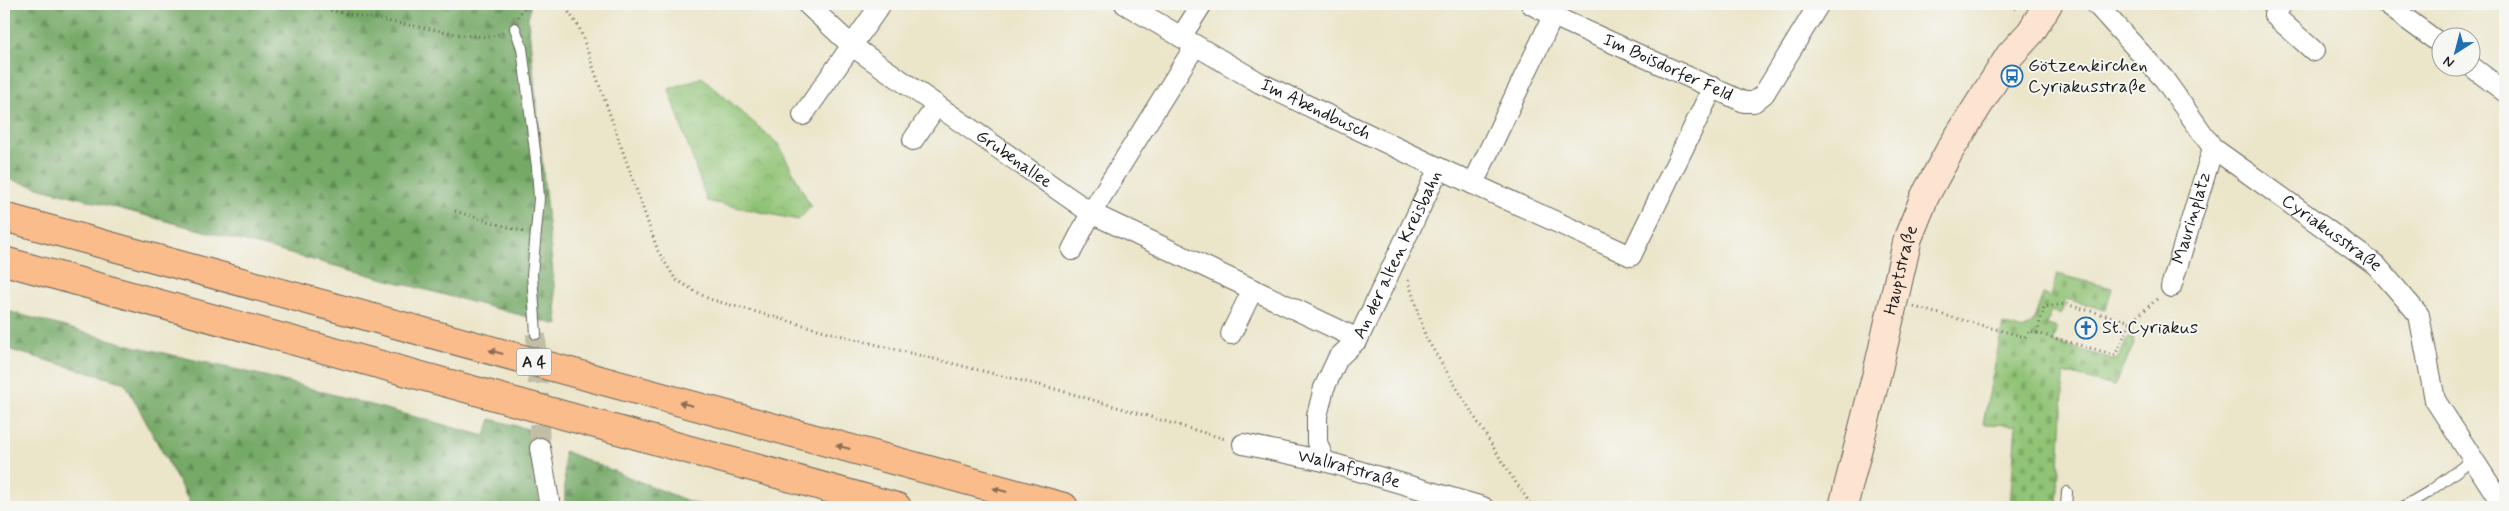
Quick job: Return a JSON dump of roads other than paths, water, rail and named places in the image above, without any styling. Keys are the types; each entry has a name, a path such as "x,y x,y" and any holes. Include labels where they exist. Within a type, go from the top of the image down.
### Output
{"highway":[{"name":"A 4","path":"4,217 1064,507"},
{"name":"A 4","path":"4,261 897,507"}],"main road":[{"name":"Hauptstraße","path":"1843,507 1908,238 1925,196 1950,150 2010,55 2031,32 2048,4"},
{"name":"Hauptstraße","path":"2010,55 2022,6"}],"street":[{"name":"Grubenallee","path":"807,4 852,46 1091,214 1358,339"},
{"path":"803,115 881,4"},
{"name":"Im Abendbusch","path":"1125,4 1260,83 1438,170"},
{"path":"1072,250 1188,42 1202,4"},
{"name":"Im Boisdorfer Feld","path":"1532,4 1553,16 1744,102 1754,102 1764,94 1819,4"},
{"name":"Cyriakusstraße","path":"2096,4 2164,79 2213,148 2376,265 2419,315 2435,400 2504,507"},
{"path":"2282,4 2274,15 2314,50"},
{"path":"2386,4 2432,38"},
{"name":"An der alten Kreisbahn","path":"1324,461 1317,442 1317,416 1324,388 1338,358 1358,339 1438,170 1473,184 1553,16"},
{"path":"2482,75 2505,92"},
{"path":"1473,184 1631,256 1713,87"},
{"path":"913,140 937,105"},
{"name":"Maurinplatz","path":"2171,287 2213,148"},
{"path":"1230,334 1253,289"},
{"name":"Wallrafstraße","path":"1243,444 1324,461 1483,507"},
{"path":"540,448 550,507"}],"lane":[{"path":"516,28 522,48 537,167 539,199 534,235 532,275 536,334"},
{"path":"2403,507 2430,491 2473,459"},
{"path":"2066,507 2067,492"}],"tunnel":[{"path":"536,334 540,448"}],"place":[{"name":"Götzenkirchen Cyriakusstraße","path":"2012,76"},
{"name":"St. Cyriakus","path":"2086,328"}]}
